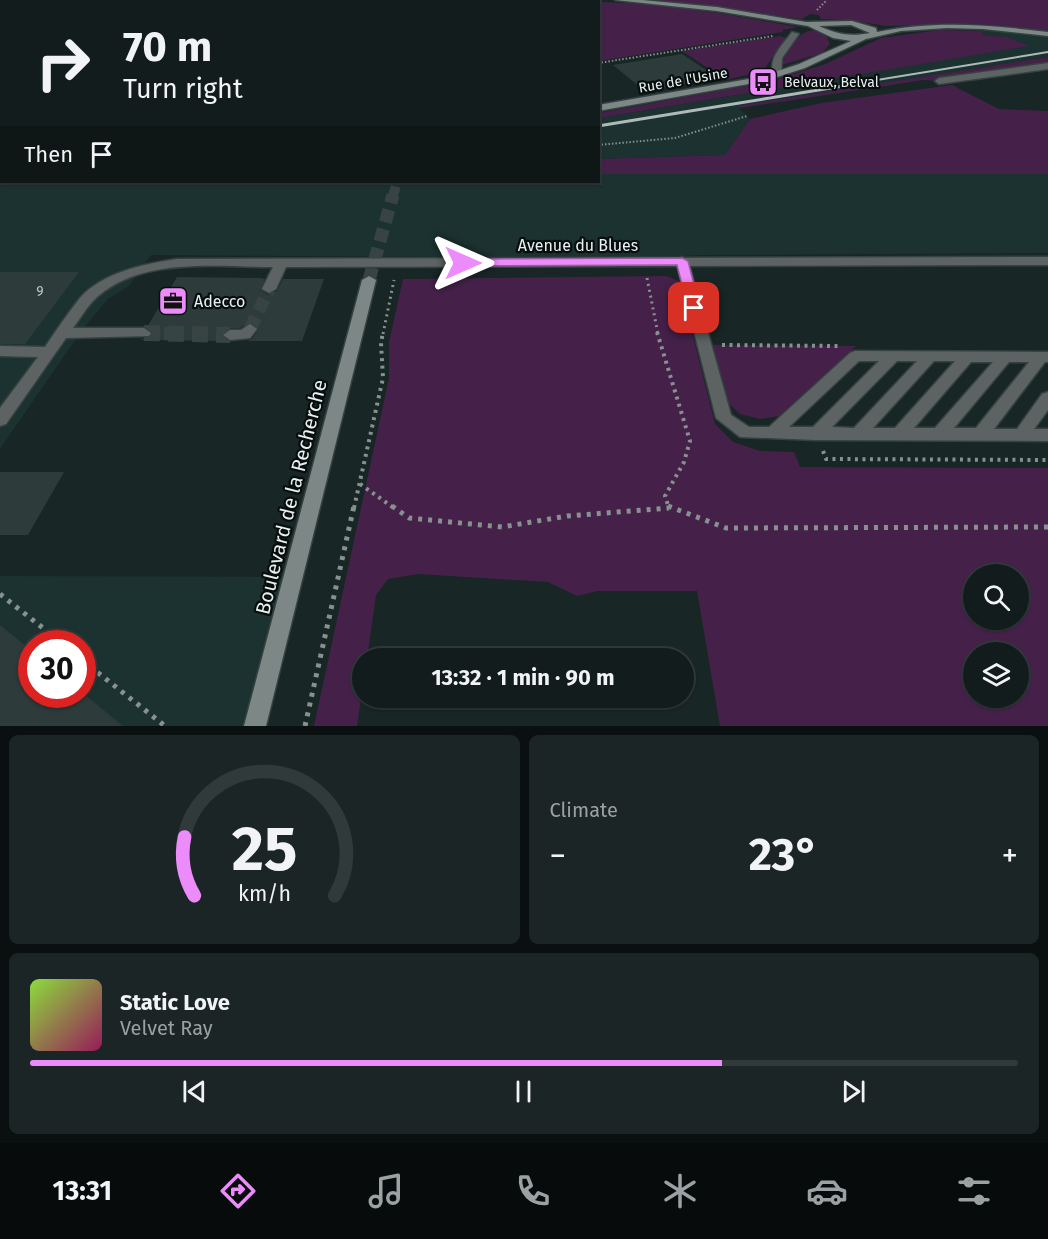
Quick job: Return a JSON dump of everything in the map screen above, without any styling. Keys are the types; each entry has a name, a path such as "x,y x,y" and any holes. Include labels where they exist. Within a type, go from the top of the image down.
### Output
{"main road":[{"path":"619,0 717,9 806,24 827,29 844,38 862,39"},
{"path":"827,29 844,22 872,31 946,26 982,27 1048,34"},
{"path":"827,29 837,49"},
{"name":"Rue de l'Usine","path":"600,108 734,85 777,75 822,58 862,39 872,31"},
{"name":"Boulevard de la Recherche","path":"255,726 369,279"}],"street":[{"path":"777,75 774,67 776,59 795,34"},
{"path":"939,81 1048,66"},
{"path":"682,261 724,418 746,433 1048,435"},
{"name":"Avenue du Blues","path":"0,420 86,300 102,285 124,274 177,263 1048,261"},
{"path":"269,289 281,263"},
{"path":"230,334 245,334 250,329"},
{"path":"63,333 144,333"},
{"path":"0,351 49,352"},
{"path":"773,433 855,356 1045,357"},
{"path":"816,434 893,356"},
{"path":"858,434 930,356"},
{"path":"898,434 967,357"},
{"path":"940,434 1005,357"},
{"path":"980,435 1045,357"},
{"path":"1021,435 1048,398"}],"path":[{"path":"600,63 782,34 795,34"},
{"path":"600,145 675,138 747,116"},
{"path":"644,263 660,346 690,441 684,462 665,496 669,508"},
{"path":"305,726 383,378 381,343 394,280"},
{"path":"826,459 1048,460"},
{"path":"360,484 409,518 502,527 567,516 669,508 726,528 1048,527"},
{"path":"0,594 45,630"},
{"path":"96,671 165,726"}],"shaded area":[{"path":"654,0 1048,0 1048,31 975,24 886,26 848,20 821,19 819,15 810,14 802,19"},
{"path":"600,2 651,4 798,27 782,30 783,32 600,61"},
{"path":"983,27 1048,34 1048,57 738,107 750,119 725,155 600,159 600,118 1027,46 1007,37 984,35"},
{"path":"816,30 827,37 830,44 822,53 782,65 781,60 795,40 804,33"},
{"path":"939,30 983,31 984,35 1007,37 1029,46 600,118 600,113 762,83 770,84 769,82 825,64 881,38"},
{"path":"780,36 786,38 763,71 726,80 682,51"},
{"path":"1048,57 1048,66 939,81 924,80 740,108 737,106"},
{"path":"952,85 999,109 1048,111 1048,174 600,174 600,159 725,155 750,119 821,103"},
{"path":"600,174 1048,174 1048,253 699,255 643,258 151,255 129,286 108,299 80,333 0,449 0,183 600,183"},
{"path":"666,276 679,281 715,424 733,442 760,451 794,452 800,467 1048,468 1048,726 720,726 697,591 598,591 577,596 548,582 418,574 388,579 376,595 368,648 352,648 352,708 360,708 357,726 314,726 389,378 389,342 403,279"},
{"path":"713,345 856,346 779,416 760,419 740,414 727,402"},
{"path":"0,576 294,577 255,726 0,726"}],"building":[{"path":"682,54 718,78 645,91 613,65"},
{"path":"0,272 79,272 25,344 0,344"},
{"path":"177,277 260,278 265,279 260,290 268,295 277,291 283,279 324,279 302,341 247,341 252,339 259,329 250,322 240,328 229,328 222,333 222,337 227,341 139,340 149,338 153,334 147,327"},
{"path":"0,472 64,472 28,535 0,535"},
{"path":"0,625 18,640 18,708 96,708 96,704 123,726 0,726"}],"tunnel":[{"path":"393,196 397,183"},
{"path":"369,280 393,195"},
{"path":"250,329 269,289"},
{"path":"179,334 144,333 230,335"}],"railway":[{"path":"834,87 1048,52"},
{"path":"600,126 843,86"}],"place":[{"name":"Belvaux, Belval","path":"763,82"},
{"name":"Adecco","path":"173,301"}],"route":[{"path":"463,263 682,261 694,308"}]}
